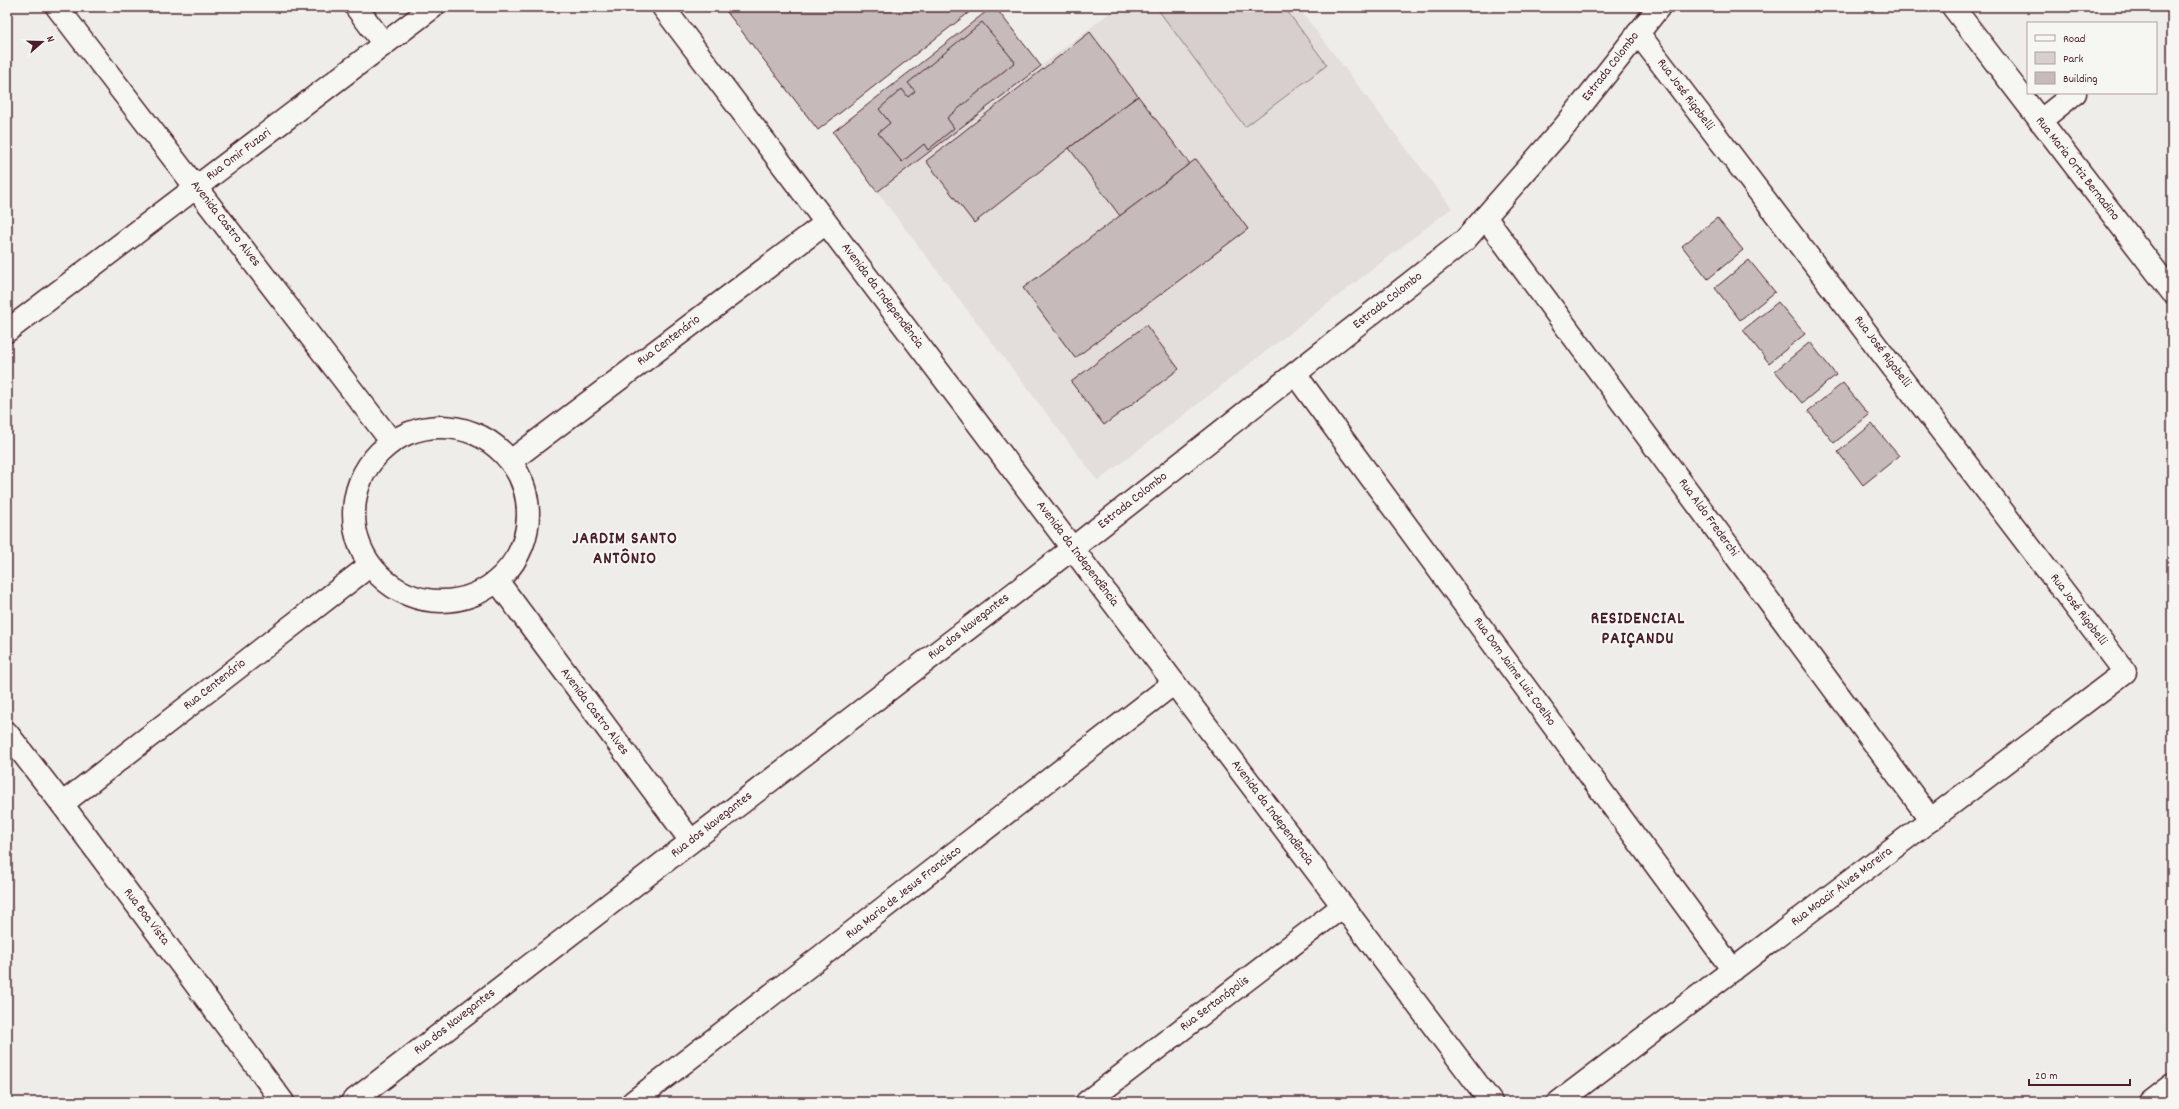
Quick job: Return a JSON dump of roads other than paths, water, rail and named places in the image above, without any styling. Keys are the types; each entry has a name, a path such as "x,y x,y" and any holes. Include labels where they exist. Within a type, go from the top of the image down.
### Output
{"street":[{"name":"Avenida Castro Alves","path":"57,7 391,441"},
{"path":"356,7 384,44"},
{"name":"Rua Omir Fuzari","path":"7,331 433,7"},
{"name":"Avenida da Independência","path":"663,7 1491,1102"},
{"name":"Estrada Colombo","path":"1072,548 1465,240 1565,126 1659,7"},
{"name":"Rua Maria Ortiz Bernadino","path":"1953,7 2172,292"},
{"name":"Rua José Rigobelli","path":"1638,33 2125,672"},
{"path":"2040,121 2074,94"},
{"name":"Rua Aldo Frederchi","path":"1485,217 1931,820"},
{"name":"Rua Centenário","path":"512,460 826,223"},
{"name":"Rua Dom Jaime Luiz Coelho","path":"1295,374 1733,970"},
{"path":"445,426 472,432 496,446 512,460 525,493 528,521 521,548 507,572 498,582 486,590 457,600 428,601 399,592 369,566 360,548 353,518 356,488 370,462 391,441 417,429 445,426"},
{"name":"Rua dos Navegantes","path":"352,1102 1072,548"},
{"name":"Rua Centenário","path":"62,804 369,566"},
{"name":"Avenida Castro Alves","path":"498,582 691,841"},
{"name":"Rua Moacir Alves Moreira","path":"1559,1102 2125,672"},
{"name":"Rua Maria de Jesus Francisco","path":"633,1102 1174,683"},
{"name":"Rua Boa Vista","path":"7,734 62,804 283,1102"},
{"name":"Rua Sertanópolis","path":"1086,1102 1343,906"},
{"path":"2150,1102 2172,1085"}],"district":[{"name":"JARDIM SANTO ANTÔNIO","path":"625,550"},
{"name":"RESIDENCIAL PAIÇANDU","path":"1638,630"}]}
